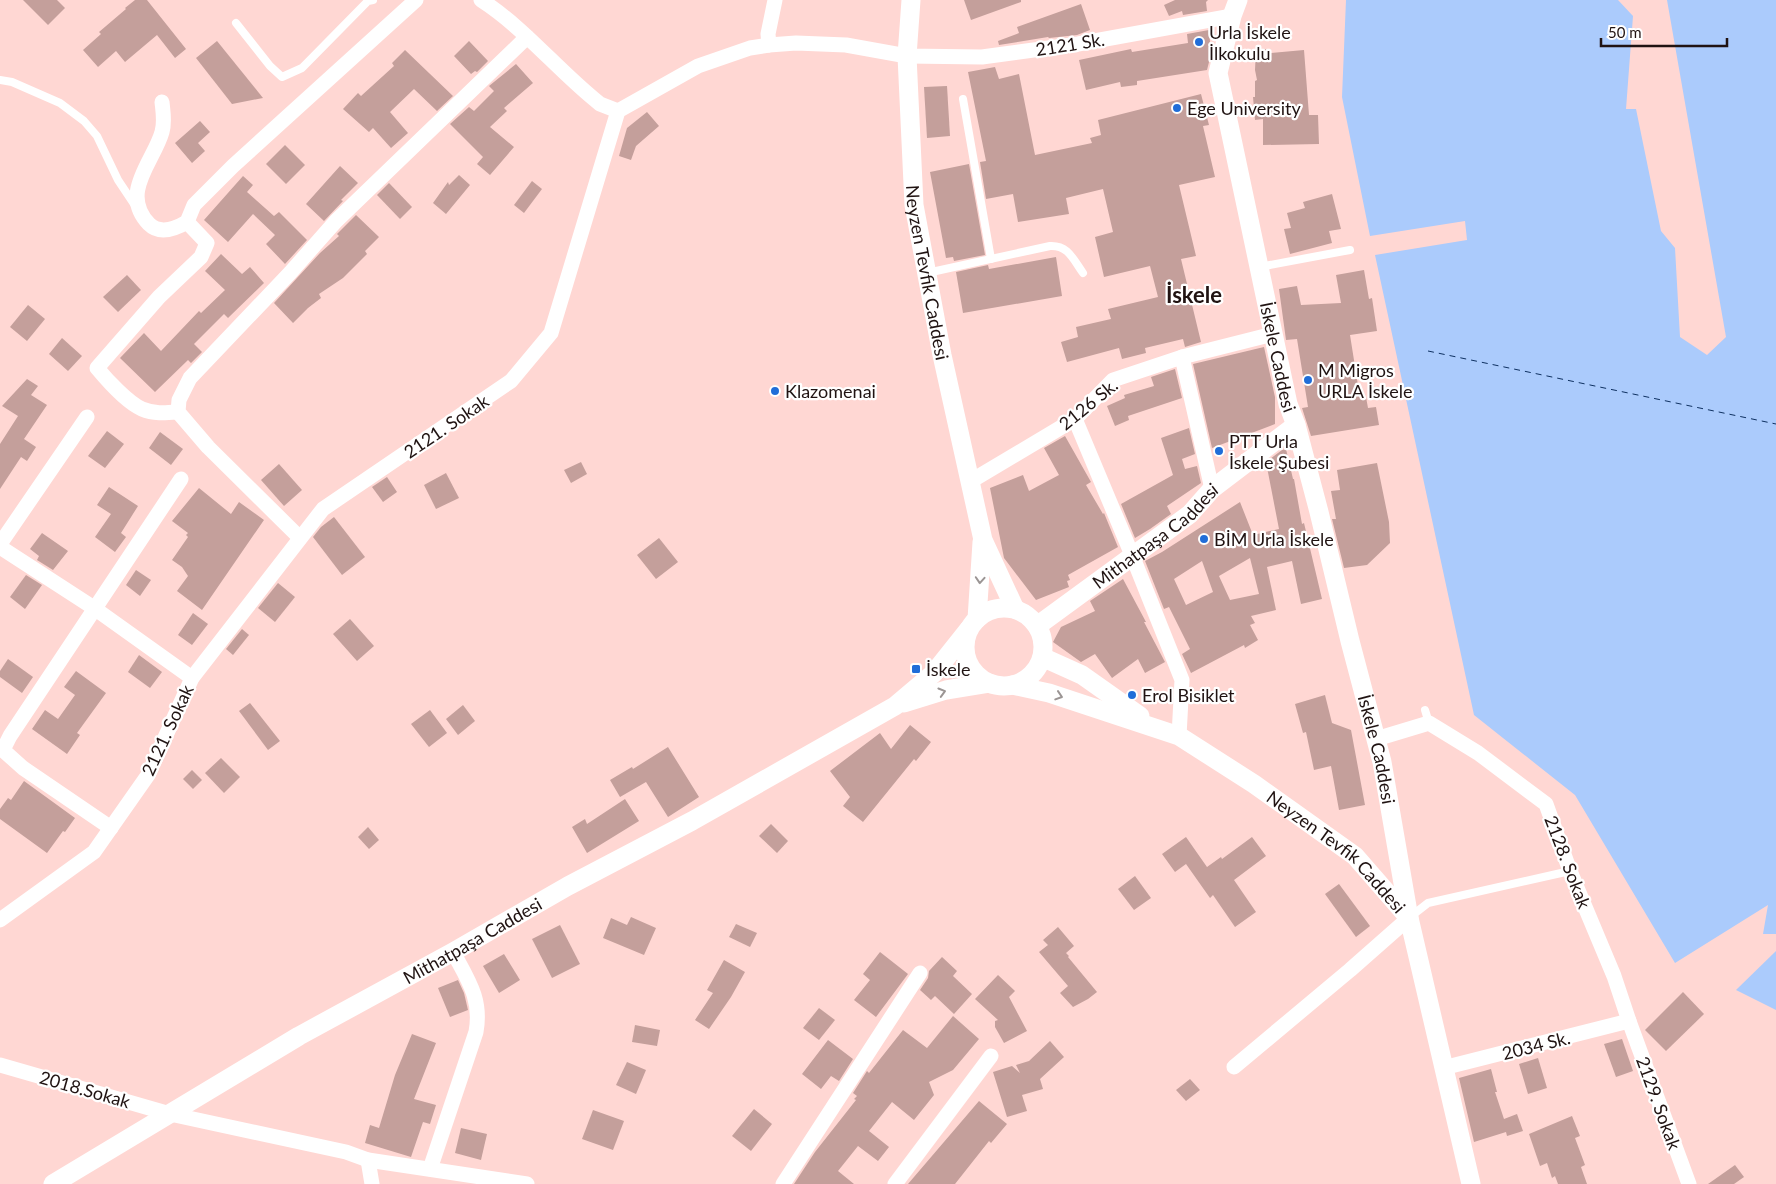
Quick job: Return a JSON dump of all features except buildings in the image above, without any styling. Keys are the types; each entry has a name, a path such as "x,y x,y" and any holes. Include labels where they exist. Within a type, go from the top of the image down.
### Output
{"street":[{"path":"162,102 164,123 162,133 145,167 138,188 140,212 152,227 160,230 169,230 187,222 194,205 233,166 416,0"},
{"path":"481,0 527,37 600,104 618,111 698,66 750,48 796,43 846,44 907,56"},
{"path":"769,45 768,34 775,0"},
{"name":"Neyzen Tevfik Caddesi","path":"912,0 907,56 914,205 942,355 983,540"},
{"name":"2121 Sk.","path":"907,56 982,57 1078,44 1235,8"},
{"name":"İskele Caddesi","path":"1235,8 1218,73 1288,404 1296,425 1319,512 1382,762 1409,918"},
{"path":"300,538 208,447 178,412 178,400 190,378 290,273 336,221 527,37"},
{"name":"2121. Sokak","path":"0,920 94,852 148,775 192,678 323,509 511,381 550,333 618,111"},
{"path":"178,412 161,414 141,408 117,390 97,368 159,297 201,257 207,244 187,222"},
{"name":"2126 Sk.","path":"971,481 1075,420 1113,380 1182,357 1273,334"},
{"path":"1182,357 1212,488"},
{"path":"87,417 0,546 94,608 192,678"},
{"path":"1075,420 1182,680 1179,736"},
{"name":"Mithatpaşa Caddesi","path":"1037,626 1190,514 1212,488 1296,425"},
{"path":"111,828 2,752 10,736 181,479"},
{"path":"983,540 1015,609"},
{"path":"896,706 934,673 973,624 985,613 995,609 1015,609 1031,619 1037,626 1042,636 1043,646 1042,657 1038,667 1022,681 1012,685 1001,686 978,676 970,666 966,654 966,641 973,624 983,540"},
{"name":"Neyzen Tevfik Caddesi","path":"1042,657 1082,675 1155,727"},
{"path":"896,706 946,690 989,682"},
{"name":"Neyzen Tevfik Caddesi","path":"1012,685 1049,693 1179,736 1254,784 1355,856 1409,918 1471,1184"},
{"name":"Mithatpaşa Caddesi","path":"54,1184 299,1036 453,952 568,886 692,821 896,706"},
{"name":"2128. Sokak","path":"1376,739 1427,717 1546,804 1570,871 1614,976 1629,1021"},
{"path":"1234,1067 1409,918"},
{"path":"430,1170 476,1032 478,1020 478,1008 474,992 453,952"},
{"path":"783,1184 920,973"},
{"name":"2034 Sk.","path":"1443,1068 1629,1021"},
{"name":"2129. Sokak","path":"1629,1021 1689,1184"},
{"path":"895,1184 991,1056"},
{"name":"2018.Sokak","path":"0,1065 170,1114 346,1152 368,1160 527,1184"},
{"path":"368,1160 372,1184"}],"lane":[{"path":"236,23 270,66 282,77 302,68 368,1 373,0"},
{"path":"0,80 12,82 60,103 84,121 97,136 118,180 140,212"},
{"path":"963,99 992,258"},
{"path":"927,273 1059,245 1067,251 1083,272"},
{"path":"1259,267 1350,250"},
{"path":"1409,918 1428,902 1570,871"}],"water":[{"path":"1346,0 1618,0 1633,16 1626,109 1636,109 1661,231 1675,248 1680,337 1707,355 1726,337 1667,0 1776,0 1776,934 1763,934 1768,905 1675,963 1575,795 1474,715 1375,255 1467,240 1465,221 1370,236 1342,97"},
{"path":"1776,951 1776,1010 1736,990"}],"ferry route":[{"path":"1428,351 1776,424"}],"place":[{"name":"Urla İskele İlkokulu","path":"1199,42"},
{"name":"Ege University","path":"1177,108"},
{"name":"M Migros URLA İskele","path":"1308,380"},
{"name":"Klazomenai","path":"775,391"},
{"name":"PTT Urla İskele Şubesi","path":"1219,451"},
{"name":"BİM Urla İskele","path":"1204,539"},
{"name":"İskele","path":"916,669"},
{"name":"Erol Bisiklet","path":"1132,695"}],"district":[{"name":"İskele","path":"1194,294"}]}
